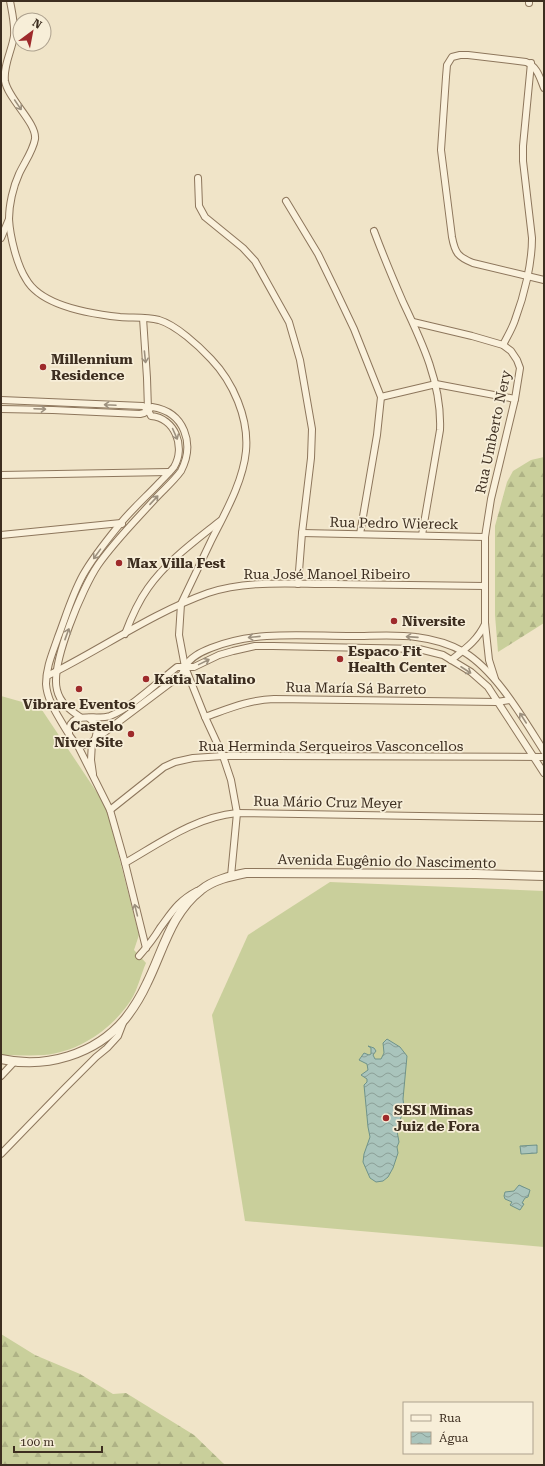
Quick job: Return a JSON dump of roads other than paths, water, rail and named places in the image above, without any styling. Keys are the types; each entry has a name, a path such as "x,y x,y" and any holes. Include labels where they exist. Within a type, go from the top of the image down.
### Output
{"street":[{"path":"1,238 9,219 15,185 35,139 33,128 9,92 5,82 5,73 14,30 10,1"},
{"path":"544,88 535,68 531,63 520,60 468,55 452,57 447,65 441,150 452,237 454,247 458,254 463,259 474,263 544,280"},
{"path":"413,322 503,345 515,321 532,250 522,146 531,63"},
{"path":"198,178 200,206 205,217 243,248 255,261 289,322 300,360 312,430 298,584"},
{"path":"286,201 318,254 335,289 354,329 381,397 377,435 360,534"},
{"path":"9,219 14,246 24,277 30,286 40,295 79,310 120,317 159,320 173,327 205,352 221,369 238,402 245,432 246,451 243,466 222,519 181,604 179,635 185,667 204,717 223,756 231,780 237,813 231,876"},
{"path":"374,231 390,272 413,322 436,384 441,415 440,430 422,535"},
{"path":"142,318 148,410 151,416 164,420 173,428 179,445 179,452 174,467 121,523 84,574 64,619 50,660 47,676 48,694 52,706 70,738 77,744 110,810 146,948"},
{"name":"Rua Umberto Nery","path":"496,682 489,660 485,623 485,537 491,499 515,399 520,368 517,360 503,345"},
{"path":"381,397 436,384 515,399"},
{"path":"1,400 143,406 148,410"},
{"path":"1,409 140,414 152,407 157,407 176,417 184,432 187,444 186,461 176,478 128,529 98,565 82,594 72,621 62,650 56,681 57,690 61,700 80,717 100,718 110,716 150,689 177,667 194,667 208,659 233,650 255,646 393,647 419,649 443,655 471,672 488,687 544,773"},
{"path":"1,474 170,472"},
{"path":"125,634 139,602 153,581 175,559 222,519"},
{"path":"1,535 121,523 128,529"},
{"name":"Rua Pedro Wiereck","path":"302,533 485,537"},
{"path":"84,574 90,578"},
{"name":"Rua José Manoel Ribeiro","path":"47,676 57,672 181,604 225,588 246,585 298,584 485,586"},
{"path":"64,619 72,621"},
{"name":"Rua Umberto Nery","path":"451,660 473,644 485,623"},
{"path":"272,636 272,646"},
{"path":"77,744 86,745 94,740 182,674 188,660 203,651 221,644 238,639 272,636 414,636 439,641 462,652 484,668 510,700 544,751"},
{"path":"330,646 331,636"},
{"path":"393,647 394,636"},
{"path":"150,689 155,695"},
{"name":"Rua María Sá Barreto","path":"204,717 242,703 256,700 274,699 497,702 510,700"},
{"path":"69,734 72,721 80,717"},
{"path":"89,718 96,725 97,730 91,760 93,777"},
{"name":"Rua Herminda Serqueiros Vasconcellos","path":"110,810 164,767 175,762 193,758 223,756 544,757"},
{"name":"Rua Mário Cruz Meyer","path":"125,864 183,829 213,816 237,813 544,818"},
{"name":"Avenida Eugênio do Nascimento","path":"1,1059 25,1062 48,1062 78,1054 106,1038 124,1020 147,983 178,915 189,900 202,889 218,880 246,873 300,872 544,876"},
{"name":"Avenida Eugênio do Nascimento","path":"162,948 181,917 194,902 206,892 222,884 231,876"},
{"path":"139,956 176,905 187,896 202,889"},
{"path":"1,1154 96,1057 107,1048 118,1036 124,1020"},
{"path":"1,1076 15,1061"}],"water":[{"path":"387,1039 400,1047 407,1056 403,1099 404,1107 397,1131 399,1142 397,1147 398,1153 393,1168 388,1177 383,1181 376,1182 370,1178 363,1162 370,1137 364,1085 367,1082 367,1079 361,1075 368,1070 367,1064 359,1060 364,1053 369,1055 371,1054 371,1048 368,1046 374,1048 376,1051 373,1055 375,1059 381,1059 384,1053 383,1043"},
{"path":"537,1145 537,1153 521,1154 520,1146"},
{"path":"519,1185 530,1190 528,1197 525,1198 522,1203 524,1204 520,1210 510,1205 512,1202 505,1199 504,1196 505,1192 514,1191"}],"place":[{"name":"Millennium Residence","path":"43,367"},
{"name":"Max Villa Fest","path":"119,563"},
{"name":"Niversite","path":"394,621"},
{"name":"Espaco Fit Health Center","path":"340,659"},
{"name":"Katia Natalino","path":"146,679"},
{"name":"Vibrare Eventos","path":"79,689"},
{"name":"Castelo Niver Site","path":"131,734"},
{"name":"SESI Minas Juiz de Fora","path":"386,1118"}]}
